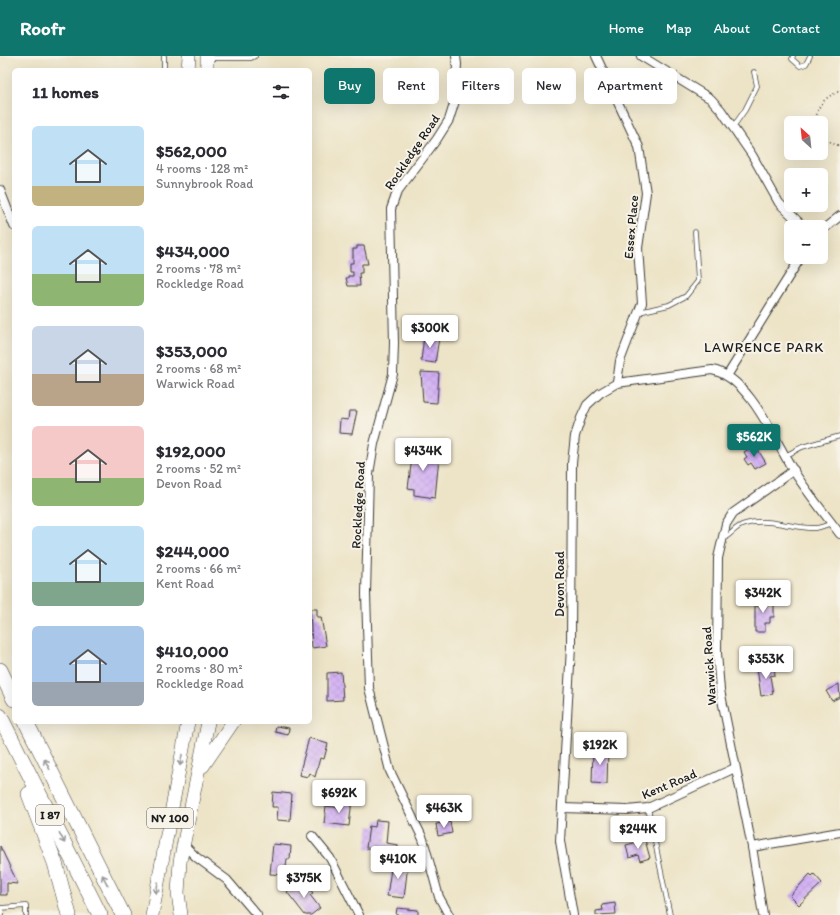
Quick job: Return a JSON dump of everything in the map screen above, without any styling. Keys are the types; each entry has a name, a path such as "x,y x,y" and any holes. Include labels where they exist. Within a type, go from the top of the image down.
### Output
{"highway":[{"path":"0,670 12,695"},
{"name":"I 87","path":"0,716 100,915"},
{"path":"0,720 46,836 69,915"},
{"name":"I 87","path":"27,724 123,915"}],"main road":[{"path":"188,68 189,56"},
{"name":"NY 100","path":"152,915 188,724"},
{"name":"NY 100","path":"181,915 178,893 178,877 208,724"},
{"path":"197,778 210,754 232,724"}],"street":[{"name":"Rockledge Road","path":"449,915 439,897 423,839 388,763 369,688 366,594 369,474 374,444 393,374 394,343 391,209 396,192 437,139 449,120 455,101 456,56"},
{"name":"Essex Place","path":"596,56 639,147 646,193 638,248 642,303 620,361 617,383"},
{"path":"641,56 711,99 752,155 779,203 797,220"},
{"path":"0,190 12,221"},
{"path":"828,225 840,216"},
{"path":"797,264 727,376 755,405 794,470 840,534"},
{"name":"Devon Road","path":"573,915 560,841 571,647 572,470 575,436 587,406 600,393 617,383 712,370 722,372 727,376"},
{"name":"Warwick Road","path":"763,915 752,847 720,690 717,653 718,558 721,540 726,524 733,513 794,470"},
{"name":"Kent Road","path":"562,808 627,810 648,808 735,768"},
{"path":"752,847 840,832"},
{"path":"312,836 330,858 359,915"},
{"path":"184,845 196,857 227,880 257,915"}],"lane":[{"path":"164,56 164,68"},
{"path":"207,61 251,58 255,56"},
{"path":"793,56 792,59 800,66 806,64 810,56"},
{"path":"732,127 745,110 757,86 754,72"},
{"path":"638,312 669,305 686,296 698,281 695,232"},
{"path":"785,456 802,447 840,436"},
{"path":"721,540 728,537 743,524 780,522 818,528 832,523"},
{"path":"648,808 670,915"},
{"path":"1,915 1,908 26,906 26,915"}],"path":[{"path":"816,116 820,104 826,98 840,92"},
{"path":"828,141 840,146"}],"building":[{"path":"357,246 364,246 368,264 362,264 362,273 359,273 360,286 348,286 346,278 348,278 348,276 353,276 353,272 350,272 350,263 353,263 353,249 357,249"},
{"path":"424,336 439,338 435,363 421,361"},
{"path":"421,372 439,373 437,403 423,402"},
{"path":"349,411 357,411 352,434 339,433 340,419 348,420"},
{"path":"414,443 426,444 424,455 439,457 435,498 414,495 414,489 408,488"},
{"path":"755,445 766,463 755,469 751,463 748,465 744,459 747,457 744,452"},
{"path":"759,596 768,596 768,604 774,604 774,617 770,617 770,623 765,623 765,632 755,632 755,606 759,606"},
{"path":"312,609 317,609 317,617 321,617 326,646 312,648"},
{"path":"774,666 775,675 770,676 773,694 761,696 757,668"},
{"path":"341,672 343,700 327,701 327,673"},
{"path":"839,684 840,697 832,701 826,691"},
{"path":"276,726 289,728 288,735 275,732"},
{"path":"309,738 328,744 324,759 320,758 315,777 310,773 308,777 299,775"},
{"path":"593,749 608,749 607,784 592,783"},
{"path":"273,792 292,794 290,821 277,820 278,807 272,807"},
{"path":"342,799 352,800 349,826 324,823 326,806 341,808"},
{"path":"376,820 388,821 386,843 398,845 397,854 386,853 386,850 366,848 369,826 375,827"},
{"path":"450,822 452,833 438,836 436,824"},
{"path":"645,840 650,858 640,861 638,855 629,858 626,845"},
{"path":"273,844 291,846 290,859 287,859 285,875 270,874"},
{"path":"0,846 18,884 7,883 7,895 0,895"},
{"path":"392,862 408,864 404,898 387,896"},
{"path":"810,874 812,876 814,874 822,883 799,905 790,896"},
{"path":"302,880 313,893 310,895 320,908 311,915 305,915 287,892"},
{"path":"615,903 616,914 596,915 596,911 603,910 602,905"},
{"path":"397,908 418,910 418,915 396,915"}],"district":[{"name":"LAWRENCE PARK","path":"764,347"}]}
